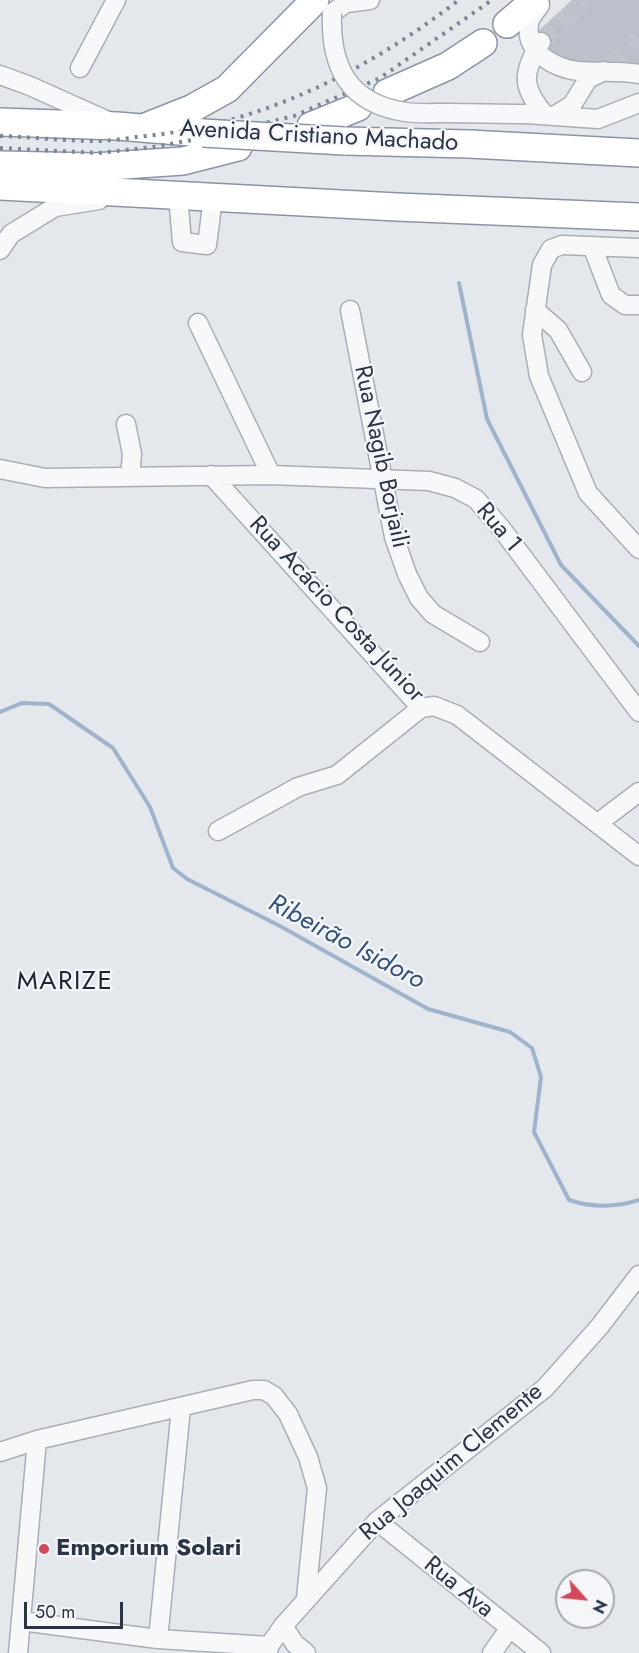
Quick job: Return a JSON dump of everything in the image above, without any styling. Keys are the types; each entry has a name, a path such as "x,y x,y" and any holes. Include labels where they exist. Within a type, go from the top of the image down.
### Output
{"highway":[{"path":"507,24 535,0"},
{"path":"130,127 191,110 227,89 328,4"},
{"path":"387,93 448,66 483,43"},
{"path":"311,126 358,107"},
{"name":"Avenida Cristiano Machado","path":"0,122 130,127 344,141 469,144 639,153"},
{"path":"0,165 94,167 183,161 238,147"},
{"path":"0,186 639,217"}],"street":[{"path":"80,68 116,0"},
{"path":"370,0 328,4 331,38 337,62 345,79 359,94 374,103 407,112 526,114 598,119 639,104"},
{"path":"543,0 528,23 530,42 538,47 550,62 575,71 606,68 638,72 634,91 619,111"},
{"path":"538,47 525,80 534,103 550,116"},
{"path":"550,116 572,105 588,79 606,68"},
{"path":"0,75 130,127"},
{"path":"579,93 578,116 583,118"},
{"path":"0,250 12,234 55,207 139,194"},
{"path":"178,196 182,242 201,245 207,245 213,198"},
{"path":"639,248 562,245 551,249 542,266 532,335 539,376 588,493 639,549"},
{"path":"592,246 611,295 625,305 639,305"},
{"name":"Rua Nagib Borjaili","path":"350,310 394,537 407,574 419,598 433,614 480,642"},
{"path":"535,310 558,330 582,372"},
{"path":"198,323 271,475"},
{"path":"126,424 132,454 130,477"},
{"path":"0,469 45,478 212,476"},
{"name":"Rua 1","path":"212,476 271,475 429,481 455,488 476,499 501,528 639,712"},
{"name":"Rua Acácio Costa Júnior","path":"212,476 421,708 434,706 457,715 639,856"},
{"path":"218,831 298,787 337,775 421,708"},
{"path":"598,823 639,792"},
{"name":"Rua Joaquim Clemente","path":"268,1649 306,1598 376,1521 544,1388 600,1326 639,1275"},
{"path":"0,1452 37,1440 253,1390 264,1390 274,1396 288,1414 308,1457 317,1488 306,1598"},
{"path":"158,1640 181,1408"},
{"path":"18,1653 37,1440"},
{"name":"Rua Ava","path":"376,1521 541,1653"},
{"path":"21,1621 158,1640 268,1649"},
{"path":"283,1626 295,1644 306,1653"},
{"path":"492,1653 509,1629"}],"building":[{"path":"572,0 639,0 639,70 571,61 551,53 534,35"}],"waterway":[{"name":"Ribeirão Isidoro","path":"459,283 487,419 561,565 639,646"},
{"name":"Ribeirão Isidoro","path":"0,712 22,703 49,704 113,748 150,807 173,868 187,879 280,926 428,1009 510,1032 532,1048 541,1077 534,1132 569,1200 604,1206 639,1200"}],"tunnel":[{"path":"541,42 585,0"},
{"path":"610,65 639,38"}],"railway":[{"path":"0,136 106,141 182,131 225,121 308,92 347,73 386,51 459,0"},
{"path":"0,148 98,153 153,147 203,138 294,116 380,78 492,0"}],"place":[{"name":"Emporium Solari","path":"44,1549"}],"district":[{"name":"MARIZE","path":"65,983"}]}
